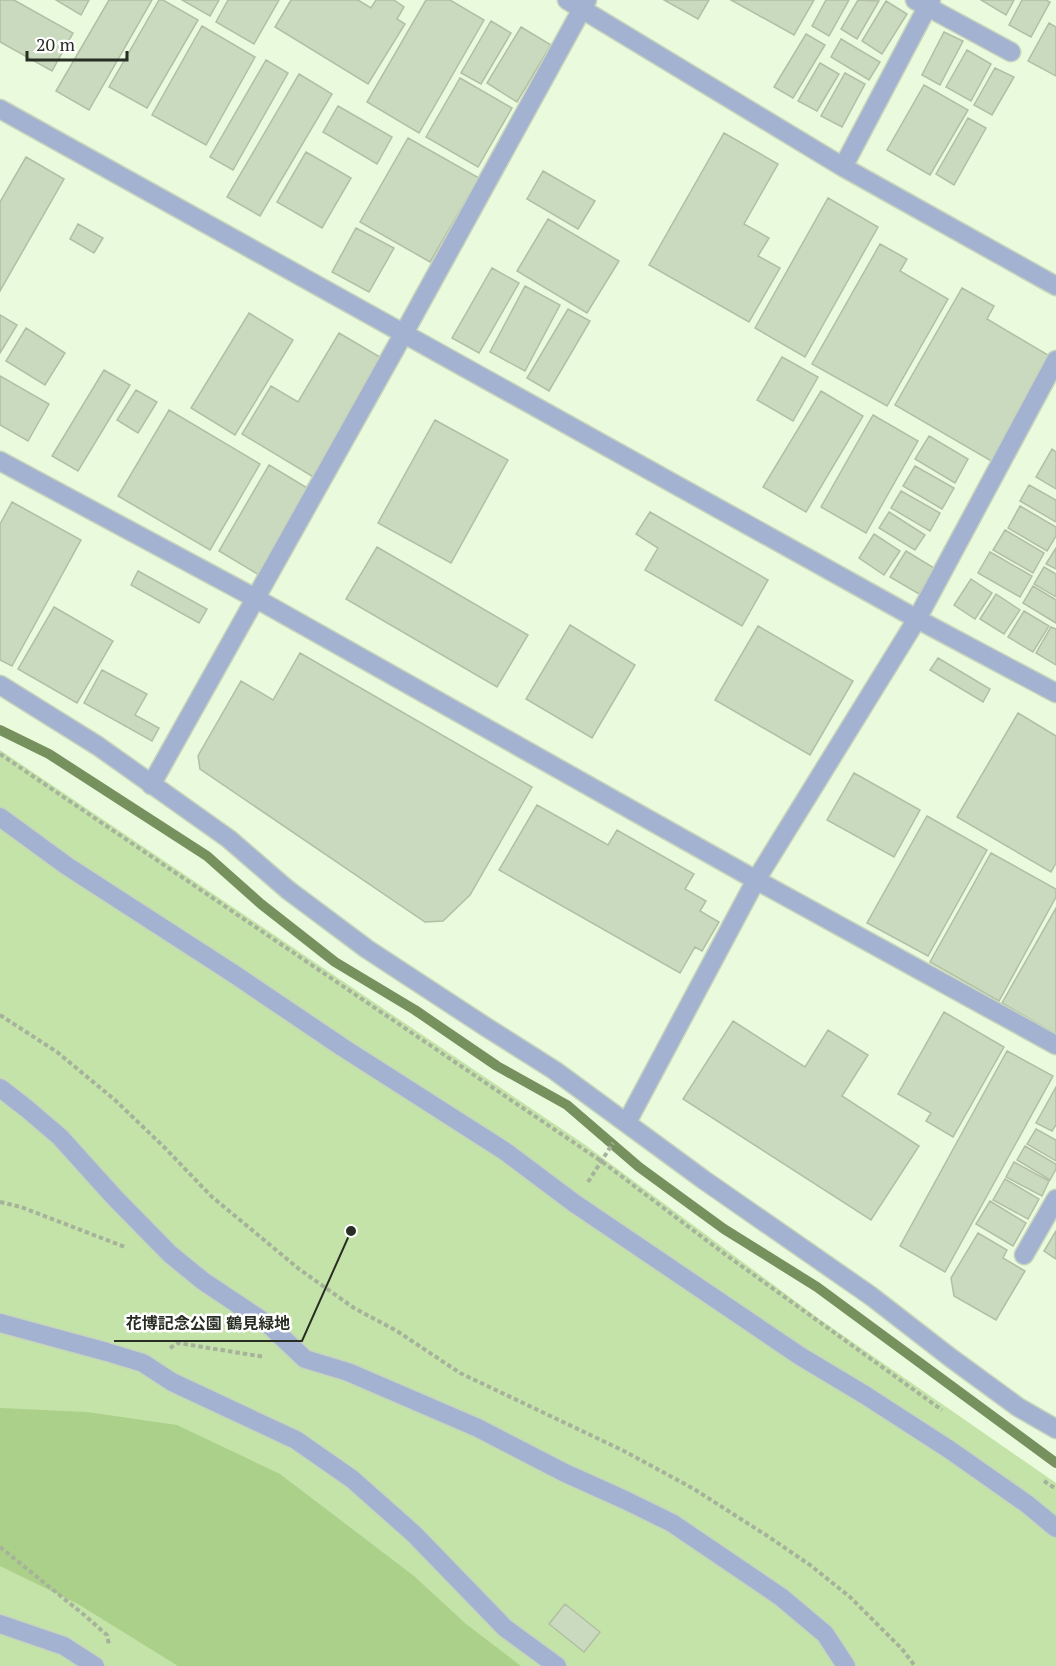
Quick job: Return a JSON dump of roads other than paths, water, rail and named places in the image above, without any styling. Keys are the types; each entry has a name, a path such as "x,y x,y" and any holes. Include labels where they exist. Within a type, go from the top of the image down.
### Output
{"street":[{"path":"843,167 924,2 1011,52"},
{"path":"151,785 404,333 579,3 843,167 1056,286"},
{"path":"0,110 917,619 1055,690"},
{"path":"627,1122 756,880 917,619 1056,360"},
{"path":"0,461 255,598 756,880 1056,1045"},
{"path":"0,685 98,746 229,839 288,890 367,949 554,1070 704,1180 872,1296 1018,1407 1056,1429"},
{"path":"0,817 67,866 506,1152 574,1203 800,1356 950,1450 1027,1504 1056,1528"},
{"path":"0,1088 60,1137 170,1254 203,1281 269,1325 305,1359 348,1372 478,1428 565,1473 672,1523 781,1597 825,1634 846,1666"},
{"path":"1024,1255 1056,1199"},
{"path":"0,1323 143,1363 172,1382 297,1440 352,1479 414,1534 505,1628 557,1666"},
{"path":"0,1624 64,1646 95,1666"}],"waterway":[{"path":"0,730 49,754 207,856 261,904 335,962 415,1010 497,1066 567,1105 639,1167 724,1229 817,1287 1056,1463"}],"place":[{"name":"花博記念公園 鶴見緑地","path":"351,1231"}]}
